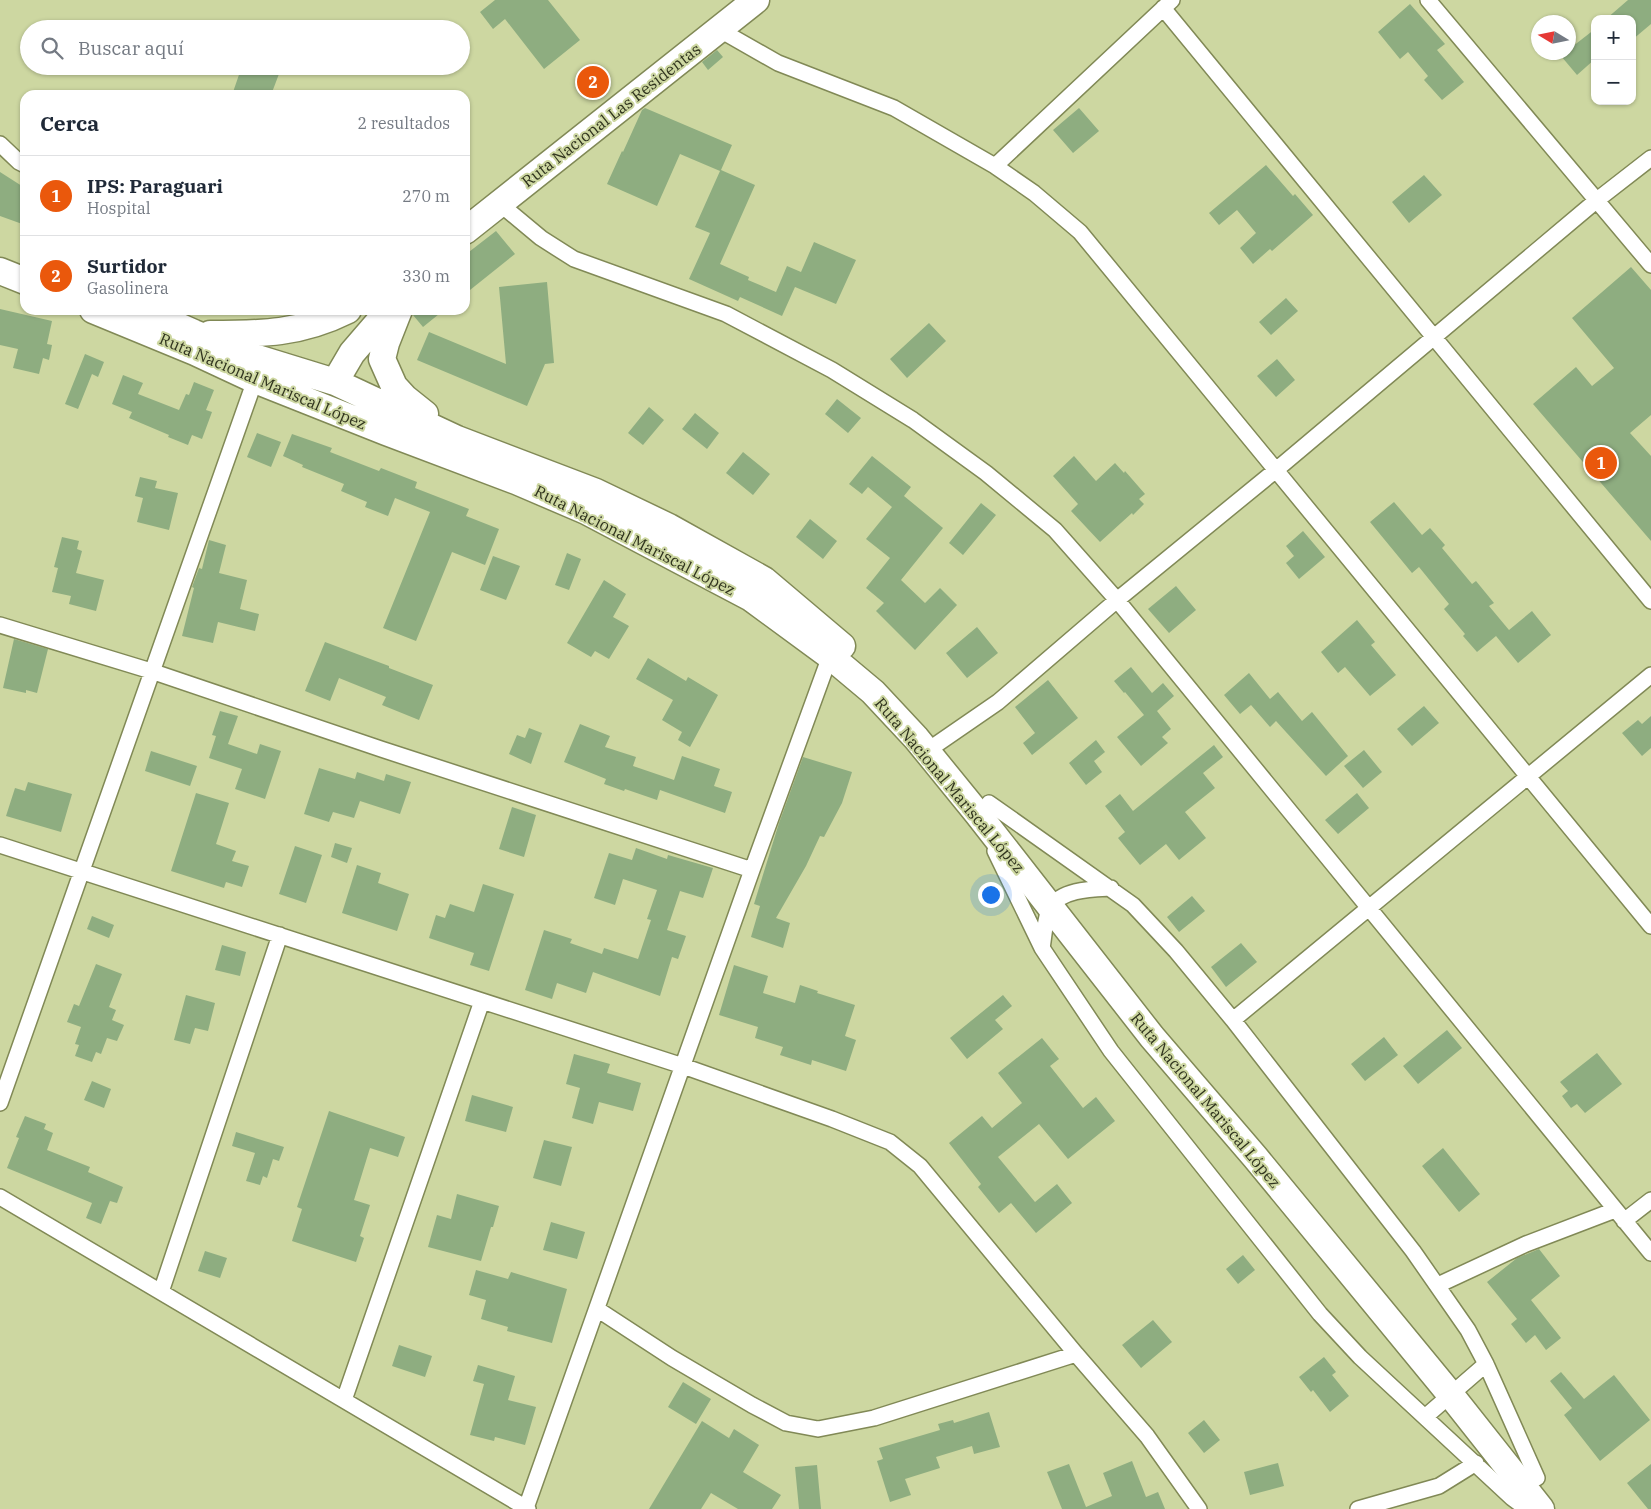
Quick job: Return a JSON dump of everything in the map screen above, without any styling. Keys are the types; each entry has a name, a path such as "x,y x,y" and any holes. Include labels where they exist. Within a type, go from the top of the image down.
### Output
{"highway":[{"name":"Ruta Nacional Las Residentas","path":"470,226 756,0"},
{"path":"0,252 20,260"},
{"path":"0,271 20,279"},
{"name":"Ruta Nacional Mariscal López","path":"105,315 255,380 516,481 586,511 751,598 830,656 873,692 983,808"},
{"name":"Ruta Nacional Mariscal López","path":"153,315 194,334 257,358 335,382 457,439 596,492 669,527 764,580 826,630 879,680 937,744 1055,902 1266,1148 1456,1389 1541,1509"},
{"path":"194,334 262,334 309,327 338,315"},
{"path":"335,382 352,353 385,315"},
{"path":"397,315 382,359 388,375 394,386 405,398 457,439"},
{"path":"227,367 335,382 386,432"},
{"name":"Ruta Nacional Mariscal López","path":"1456,1389 1537,1478 1560,1509"}],"street":[{"path":"1428,0 1651,265"},
{"path":"995,166 1168,4 1651,601"},
{"path":"720,30 778,63 894,108 995,166 1034,193 1080,232 1651,926"},
{"path":"0,144 20,162"},
{"path":"937,744 998,702 1117,600 1276,470 1597,200 1651,158"},
{"path":"499,203 541,238 574,259 726,314 832,370 913,420 986,473 1054,530 1117,600 1651,1254"},
{"path":"0,1103 255,380"},
{"path":"0,625 151,671 381,749 752,870"},
{"path":"0,1197 527,1508 752,870 830,656"},
{"path":"1234,1020 1651,675"},
{"path":"983,808 1111,888 1132,905 1176,951 1234,1020 1413,1251 1468,1330 1486,1364 1537,1478"},
{"path":"983,808 1042,948 1111,1051 1320,1314 1360,1357 1512,1498 1527,1509"},
{"path":"0,845 683,1066 832,1119 890,1142 920,1166 1076,1354 1147,1436 1199,1509"},
{"path":"1042,948 1055,902 1092,889 1111,888"},
{"path":"161,1292 280,935"},
{"path":"344,1400 482,1001"},
{"path":"1438,1286 1526,1244 1620,1216 1651,1200"},
{"path":"597,1309 672,1358 752,1405 786,1423 818,1429 874,1418 1076,1354"},
{"path":"1425,1417 1486,1364"},
{"path":"1358,1509 1439,1486 1476,1463"}],"building":[{"path":"495,0 548,0 580,40 544,69 505,19 493,29 480,12"},
{"path":"1628,0 1651,0 1651,24 1636,37 1636,15 1611,15"},
{"path":"1410,4 1445,44 1437,50 1464,82 1442,100 1424,80 1428,76 1408,52 1400,59 1378,32"},
{"path":"1591,32 1591,63 1577,75 1564,60 1576,60 1576,44"},
{"path":"717,50 723,57 708,70 702,62"},
{"path":"239,75 279,75 273,90 234,90"},
{"path":"645,108 732,145 721,170 755,185 720,264 749,277 748,280 776,292 787,266 801,272 814,242 856,260 836,304 795,287 782,316 740,297 738,301 689,279 710,233 695,227 720,171 680,154 657,206 607,184 642,110"},
{"path":"1079,108 1099,131 1073,153 1053,130"},
{"path":"1266,165 1293,196 1295,194 1313,215 1272,251 1270,249 1253,264 1240,248 1256,233 1237,210 1219,225 1209,213"},
{"path":"0,172 20,185 20,223 0,216"},
{"path":"1424,175 1442,195 1409,223 1392,202"},
{"path":"496,231 515,254 470,290 470,251"},
{"path":"1631,267 1651,290 1651,415 1630,433 1651,456 1651,541 1533,404 1576,367 1592,386 1614,368 1572,318"},
{"path":"547,282 554,363 545,364 527,406 417,360 429,332 506,364 499,287"},
{"path":"1286,298 1298,311 1271,335 1259,322"},
{"path":"0,309 52,321 47,344 52,345 49,360 43,358 39,374 13,368 18,349 0,345"},
{"path":"413,315 438,315 423,327"},
{"path":"929,323 946,341 907,378 890,359"},
{"path":"85,354 104,362 98,377 92,374 78,409 65,404"},
{"path":"1277,359 1295,380 1276,397 1257,376"},
{"path":"123,375 143,383 138,394 179,410 186,394 189,395 194,382 214,390 206,410 212,412 202,439 192,435 188,445 129,418 132,412 112,404"},
{"path":"837,399 861,418 848,433 825,414"},
{"path":"649,407 664,420 643,445 628,433"},
{"path":"695,413 719,433 707,449 682,429"},
{"path":"257,433 281,442 271,467 247,457"},
{"path":"292,434 332,448 330,452 379,471 381,468 417,482 415,488 469,509 466,516 499,529 485,565 452,552 416,641 383,628 430,512 395,498 388,516 365,507 367,502 341,491 344,484 302,467 303,465 283,456"},
{"path":"743,452 770,474 753,495 726,473"},
{"path":"872,456 911,487 904,496 943,528 901,580 925,603 940,588 957,605 915,650 876,611 884,603 866,588 890,558 866,539 892,507 868,487 862,494 849,484"},
{"path":"1074,456 1096,481 1115,463 1124,473 1125,471 1145,494 1139,499 1144,504 1100,542 1071,511 1078,504 1053,476"},
{"path":"140,477 157,481 155,488 178,493 169,530 137,522 143,498 135,496"},
{"path":"1394,502 1422,535 1430,528 1445,545 1442,548 1472,584 1476,581 1494,603 1489,606 1509,630 1532,611 1551,635 1518,663 1496,636 1477,652 1444,609 1449,604 1419,567 1412,573 1370,522"},
{"path":"981,503 996,515 963,555 949,543"},
{"path":"810,519 837,541 823,559 796,537"},
{"path":"1303,531 1325,557 1299,579 1286,563 1294,556 1286,546"},
{"path":"62,537 79,541 77,549 82,551 76,573 104,580 96,611 69,604 71,596 52,592 58,568 54,567"},
{"path":"209,540 226,545 219,573 247,580 240,609 259,614 255,631 218,622 213,643 182,636 194,588 192,587 199,568 202,569"},
{"path":"567,553 581,559 569,590 555,585"},
{"path":"493,556 520,566 506,600 480,590"},
{"path":"604,580 626,594 613,617 629,626 609,659 595,651 591,657 567,643"},
{"path":"1176,586 1196,610 1169,633 1148,609"},
{"path":"1357,620 1375,642 1371,645 1396,675 1370,696 1345,667 1338,673 1321,652"},
{"path":"977,627 998,653 967,678 946,653"},
{"path":"14,639 48,649 37,693 26,690 26,693 3,688"},
{"path":"325,642 433,685 419,720 382,705 386,697 339,678 330,701 305,691"},
{"path":"648,658 686,681 688,677 718,695 690,747 678,740 682,732 662,720 673,700 636,679"},
{"path":"1131,667 1152,693 1163,683 1174,696 1157,711 1171,729 1162,737 1168,743 1141,766 1117,737 1144,715 1114,681"},
{"path":"1249,673 1270,699 1278,692 1302,721 1312,712 1348,756 1326,776 1276,721 1270,727 1251,705 1240,714 1224,695"},
{"path":"1048,680 1078,718 1032,755 1023,743 1035,733 1015,707"},
{"path":"1424,706 1439,723 1412,746 1397,729"},
{"path":"220,711 238,716 228,744 257,754 260,744 281,751 265,799 235,789 242,769 209,758 216,736 212,735"},
{"path":"1651,716 1651,748 1642,756 1622,733 1638,720 1642,724"},
{"path":"580,724 610,736 605,747 636,757 633,766 674,780 682,756 720,769 714,786 732,792 725,813 660,790 657,800 625,789 624,791 604,784 606,779 564,762"},
{"path":"529,728 542,733 531,764 509,754 517,735 525,738"},
{"path":"1096,740 1105,752 1094,761 1102,772 1086,785 1069,763"},
{"path":"1214,745 1223,757 1203,773 1215,788 1185,812 1206,838 1179,860 1166,844 1140,865 1118,838 1125,832 1105,806 1120,794 1133,811"},
{"path":"1364,750 1382,772 1363,788 1344,766"},
{"path":"151,751 197,766 190,786 145,771"},
{"path":"803,757 852,772 842,803 824,837 820,836 806,866 776,918 790,923 783,948 751,937 760,906 754,904 779,823"},
{"path":"319,768 355,779 357,772 384,781 386,774 411,782 400,814 360,801 354,818 333,812 329,822 304,814"},
{"path":"28,782 72,794 61,832 6,816 15,788 25,791"},
{"path":"196,793 229,803 216,844 236,851 232,861 249,866 242,887 226,882 224,888 171,871"},
{"path":"1357,793 1369,808 1338,834 1325,820"},
{"path":"512,807 536,815 524,857 499,849"},
{"path":"335,843 352,848 347,863 331,857"},
{"path":"295,846 322,855 306,903 279,894"},
{"path":"636,848 667,859 668,855 713,868 703,898 680,891 667,930 686,936 678,959 672,957 660,996 593,972 586,993 557,983 552,999 525,990 544,930 572,939 570,943 602,954 604,948 638,959 651,920 647,919 657,890 623,879 615,905 594,898 609,853 632,860"},
{"path":"357,865 381,873 378,883 409,894 397,931 342,913"},
{"path":"483,884 514,894 489,971 470,965 474,953 429,938 436,915 445,918 450,904 474,912"},
{"path":"1192,896 1205,911 1179,932 1167,917"},
{"path":"92,916 114,925 109,938 87,929"},
{"path":"1241,943 1257,962 1226,987 1211,967"},
{"path":"222,945 246,952 240,976 215,970"},
{"path":"96,964 122,974 109,1007 116,1010 112,1020 124,1025 117,1041 107,1038 101,1054 96,1052 92,1062 75,1056 79,1045 75,1044 81,1027 67,1022 74,1004 79,1006"},
{"path":"734,965 768,976 763,993 795,1003 800,985 818,991 817,993 855,1005 845,1036 856,1040 846,1071 812,1060 811,1065 780,1055 783,1047 755,1038 758,1027 719,1015"},
{"path":"186,995 215,1003 208,1031 195,1028 190,1044 174,1040"},
{"path":"1003,995 1012,1006 995,1020 1003,1029 967,1059 950,1038"},
{"path":"1447,1030 1462,1048 1418,1084 1403,1066"},
{"path":"1384,1037 1398,1055 1365,1081 1351,1064"},
{"path":"1042,1038 1059,1059 1050,1066 1083,1108 1096,1097 1115,1121 1068,1159 1039,1124 998,1157 1035,1202 1057,1184 1072,1203 1036,1233 1011,1203 999,1213 978,1187 981,1184 949,1143 982,1116 992,1128 1022,1103 998,1073"},
{"path":"1597,1053 1622,1084 1585,1113 1577,1104 1571,1108 1562,1096 1568,1091 1560,1082"},
{"path":"574,1054 610,1064 607,1073 641,1083 633,1111 599,1102 593,1124 572,1118 580,1088 566,1084"},
{"path":"92,1081 111,1089 104,1108 84,1100"},
{"path":"472,1095 513,1107 506,1132 465,1121"},
{"path":"329,1111 405,1137 398,1157 370,1148 354,1200 370,1205 360,1236 364,1238 356,1262 292,1241 302,1209 297,1207"},
{"path":"25,1116 46,1124 44,1129 53,1133 47,1150 90,1167 88,1172 123,1187 117,1203 110,1201 101,1224 86,1218 92,1203 7,1168 19,1138 16,1137"},
{"path":"236,1132 284,1147 279,1161 273,1159 267,1178 263,1176 260,1185 246,1181 255,1153 232,1146"},
{"path":"544,1140 572,1147 561,1186 533,1178"},
{"path":"1443,1148 1480,1194 1459,1212 1422,1166"},
{"path":"457,1194 499,1206 481,1261 428,1247 437,1215 451,1219"},
{"path":"551,1222 585,1232 577,1259 543,1250"},
{"path":"1539,1249 1560,1276 1531,1300 1561,1338 1546,1350 1535,1335 1526,1343 1511,1324 1517,1319 1487,1282 1517,1258"},
{"path":"205,1251 227,1258 220,1278 198,1271"},
{"path":"1243,1255 1255,1270 1238,1284 1226,1269"},
{"path":"476,1270 508,1279 511,1272 567,1289 552,1343 507,1331 508,1327 481,1319 486,1300 469,1295"},
{"path":"1153,1320 1172,1342 1141,1368 1122,1345"},
{"path":"399,1345 432,1356 425,1377 392,1366"},
{"path":"1324,1357 1336,1372 1332,1375 1349,1396 1330,1412 1313,1390 1311,1392 1299,1377"},
{"path":"478,1365 515,1376 508,1400 536,1407 525,1445 495,1437 494,1441 470,1435 484,1384 473,1381"},
{"path":"1561,1372 1584,1399 1614,1375 1650,1420 1600,1461 1564,1415 1572,1408 1550,1381"},
{"path":"683,1382 711,1399 696,1424 668,1407"},
{"path":"989,1412 1000,1447 974,1454 972,1446 936,1457 940,1468 905,1479 911,1495 890,1502 877,1461 883,1459 879,1448 940,1430 938,1424 953,1420 954,1423"},
{"path":"1204,1420 1220,1440 1204,1453 1188,1433"},
{"path":"702,1421 729,1438 734,1429 759,1445 743,1472 781,1495 772,1509 738,1509 711,1493 701,1509 649,1509"},
{"path":"1132,1461 1146,1497 1158,1492 1165,1509 1062,1509 1047,1472 1069,1464 1086,1507 1112,1496 1103,1473"},
{"path":"1278,1463 1284,1486 1250,1495 1244,1472"},
{"path":"1651,1464 1651,1509 1648,1509 1627,1483"},
{"path":"817,1465 821,1509 799,1509 795,1467"}],"place":[{"name":"Surtidor","path":"593,82"},
{"name":"IPS: Paraguari","path":"1601,463"}]}
